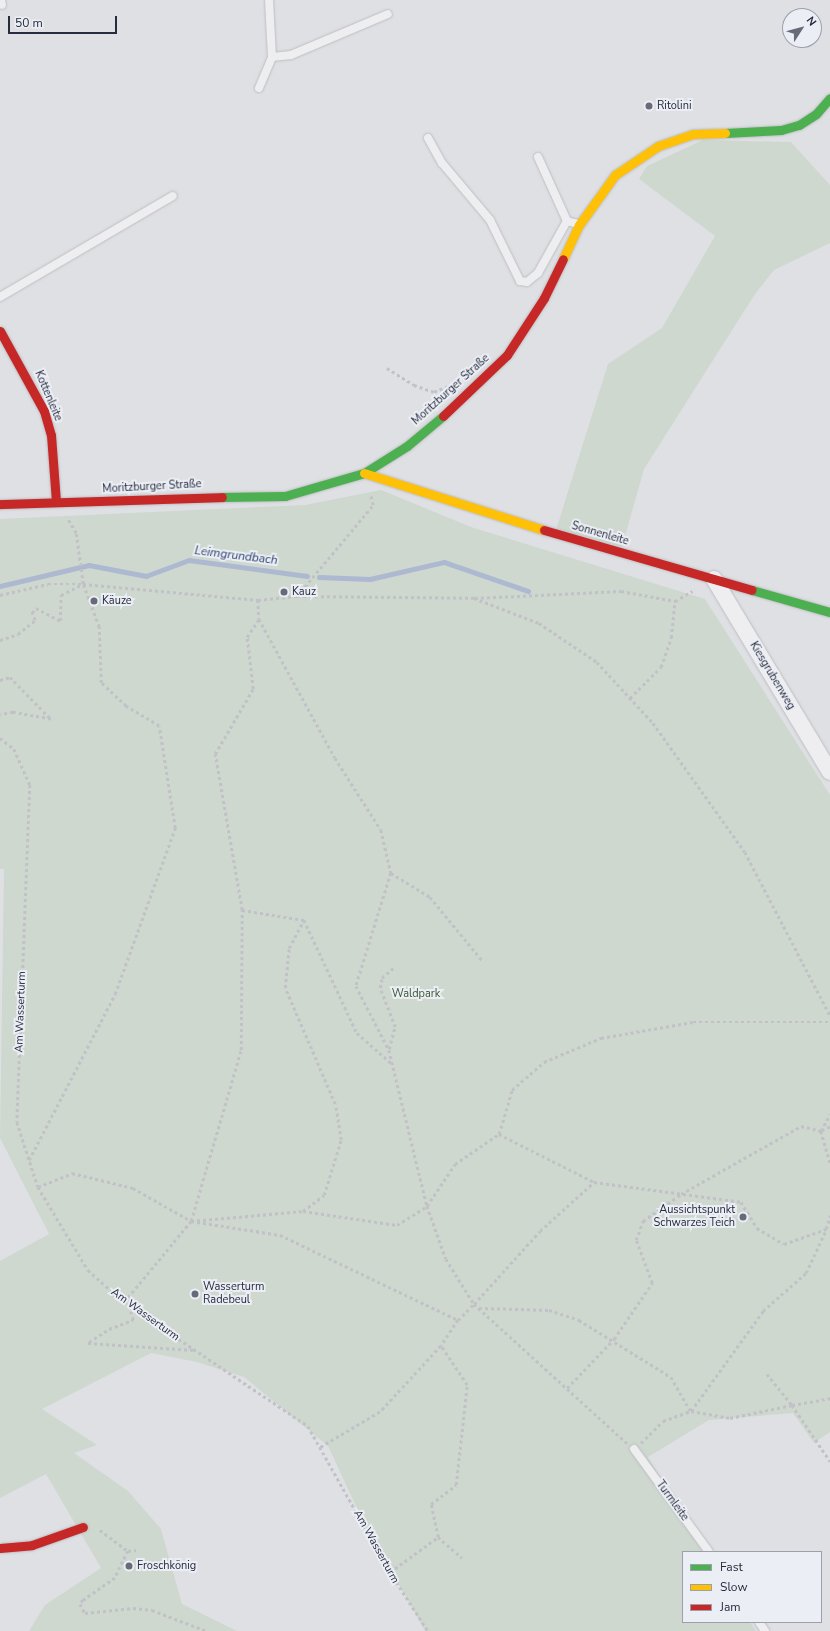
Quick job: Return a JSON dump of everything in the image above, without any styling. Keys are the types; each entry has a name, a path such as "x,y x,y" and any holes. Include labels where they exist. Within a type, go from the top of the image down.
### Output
{"street":[{"name":"Moritzburger Straße","path":"0,504 56,501 285,496 364,473 407,446 472,391 507,355 527,327 579,225 615,175 658,146 693,134 780,130 816,114 830,98"},
{"name":"Kottenleite","path":"0,331 44,412 51,435 56,501"},
{"name":"Sonnenleite","path":"364,473 450,503 830,612"},
{"name":"Kiesgrubenweg","path":"714,579 830,772"},
{"path":"0,1548 32,1545 83,1527"}],"lane":[{"path":"259,88 272,57 269,0"},
{"path":"272,57 291,56 388,14"},
{"path":"428,138 442,163 490,220 520,281 527,282 538,273 567,221"},
{"path":"538,157 567,221 579,225"},
{"path":"0,297 173,196"},
{"name":"Turmleite","path":"634,1449 708,1551"}],"path":[{"path":"387,368 414,385 434,392 461,381 472,391"},
{"path":"29,1160 115,994 175,828 159,726 126,706 101,683 99,627 83,584 76,533 56,501"},
{"path":"297,596 373,505"},
{"path":"0,595 48,584 83,584 258,600 297,596 474,598 621,591 675,601 671,638 660,667 630,698"},
{"path":"0,640 18,634 34,620 32,613 36,608 60,621 61,595 83,584"},
{"path":"474,598 539,623 596,662 653,723 745,852 830,1015"},
{"path":"258,600 258,619 335,758 381,830 391,873 356,986 388,1050 427,1206 446,1258 474,1304 634,1449 663,1421 691,1411 730,1418 830,1398"},
{"path":"124,1302 191,1221 240,1050 242,910 215,754 253,688 247,637 258,619"},
{"path":"0,680 10,677 51,719 13,712 0,715"},
{"name":"Am Wasserturm","path":"0,738 14,749 30,785 17,1122 38,1187 88,1270 124,1302 308,1426 390,1572 428,1631"},
{"path":"391,873 430,897 482,960"},
{"path":"242,910 304,920"},
{"path":"304,920 357,1033 392,1063"},
{"path":"303,1211 324,1195 341,1140 335,1104 285,988 289,948 304,920"},
{"path":"388,1050 395,1027 380,988 382,978 392,968"},
{"path":"191,1221 303,1211 397,1224 427,1206 454,1164 499,1134 512,1090 544,1062 602,1038 693,1022 830,1022"},
{"path":"830,1114 821,1131 830,1163"},
{"path":"566,1388 614,1339 652,1283 636,1240 643,1221 681,1194 801,1126 821,1131 830,1126"},
{"path":"499,1134 594,1182 741,1202 757,1228 784,1244 826,1229"},
{"path":"38,1187 72,1173 133,1188 191,1221 280,1235 458,1320"},
{"path":"321,1447 380,1412 441,1346 458,1320 540,1230 594,1182"},
{"path":"691,1411 763,1311 806,1273 826,1229 830,1216"},
{"path":"129,1306 133,1320 109,1329 88,1343 195,1350"},
{"path":"479,1308 550,1310 579,1320 614,1339 671,1377 691,1411"},
{"path":"441,1346 467,1385 456,1485 431,1504 438,1537 462,1558"},
{"path":"767,1374 792,1405 830,1461"},
{"path":"83,1527 104,1533 128,1551 136,1551"},
{"path":"390,1572 438,1537"},
{"path":"128,1551 115,1578 83,1600 80,1604 85,1613 134,1608 152,1610 207,1631"}],"green space":[{"path":"703,140 791,142 830,185 830,243 774,270 755,294 644,469 622,547 556,530 608,364 662,328 715,236 639,179 647,166"},
{"name":"Waldpark","path":"381,490 471,527 705,599 830,795 830,1432 814,1443 793,1413 709,1420 648,1457 706,1551 682,1551 682,1623 751,1623 756,1631 425,1631 361,1517 328,1446 244,1377 197,1362 151,1353 42,1409 97,1445 74,1453 128,1491 161,1529 182,1604 237,1631 29,1631 45,1605 101,1568 46,1474 0,1498 0,1261 49,1234 0,1138 4,869 0,869 0,519 305,505"}],"waterway":[{"name":"Leimgrundbach","path":"0,586 89,565 146,576 189,560 307,576"},
{"name":"Leimgrundbach","path":"319,577 370,579 444,562 528,591"}],"traffic: fast":[{"path":"725,133 781,130 799,125 816,114 830,98"},
{"path":"222,497 285,496 364,473 407,446 443,416"},
{"path":"752,590 830,612"}],"traffic: slow":[{"path":"563,259 579,225 615,175 658,146 693,134 725,133"},
{"path":"364,473 544,530"}],"traffic: jam":[{"path":"443,416 507,355 544,298 563,259"},
{"path":"0,331 44,411 51,435 56,501"},
{"path":"0,504 222,497"},
{"path":"544,530 752,590"},
{"path":"0,1548 32,1545 83,1527"}],"place":[{"name":"Ritolini","path":"649,106"},
{"name":"Kauz","path":"284,592"},
{"name":"Käuze","path":"94,601"},
{"name":"Aussichtspunkt Schwarzes Teich","path":"743,1217"},
{"name":"Wasserturm Radebeul","path":"195,1294"},
{"name":"Froschkönig","path":"129,1566"}]}
